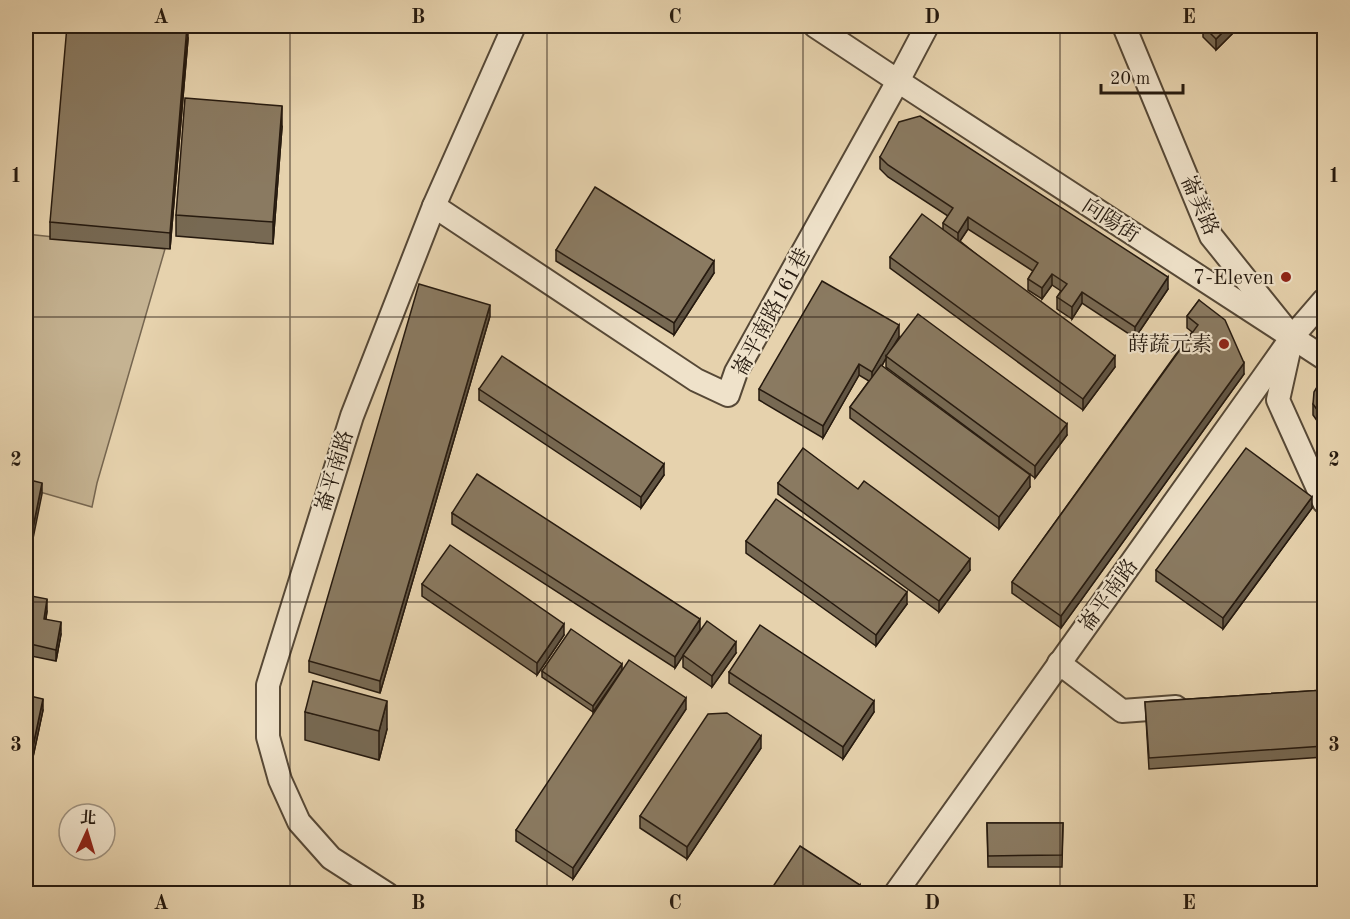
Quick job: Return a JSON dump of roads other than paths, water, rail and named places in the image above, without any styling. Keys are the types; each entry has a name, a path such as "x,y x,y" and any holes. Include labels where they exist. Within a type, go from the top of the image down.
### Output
{"street":[{"name":"崙平南路","path":"387,894 331,858 299,822 280,780 268,737 268,685 352,416 434,206 514,26"},
{"name":"向陽街","path":"815,26 1324,358"},
{"path":"898,81 927,26"},
{"name":"崙美路","path":"1124,26 1211,236 1293,337"},
{"name":"崙平南路161巷","path":"434,206 696,380 728,394 736,372 898,81"},
{"name":"崙平南路","path":"895,894 1293,337 1324,300"},
{"path":"1293,337 1278,400 1324,502"},
{"path":"1059,663 1122,711 1194,706"}],"place":[{"name":"7-Eleven","path":"1286,277"},
{"name":"蒔蔬元素","path":"1224,344"}]}
